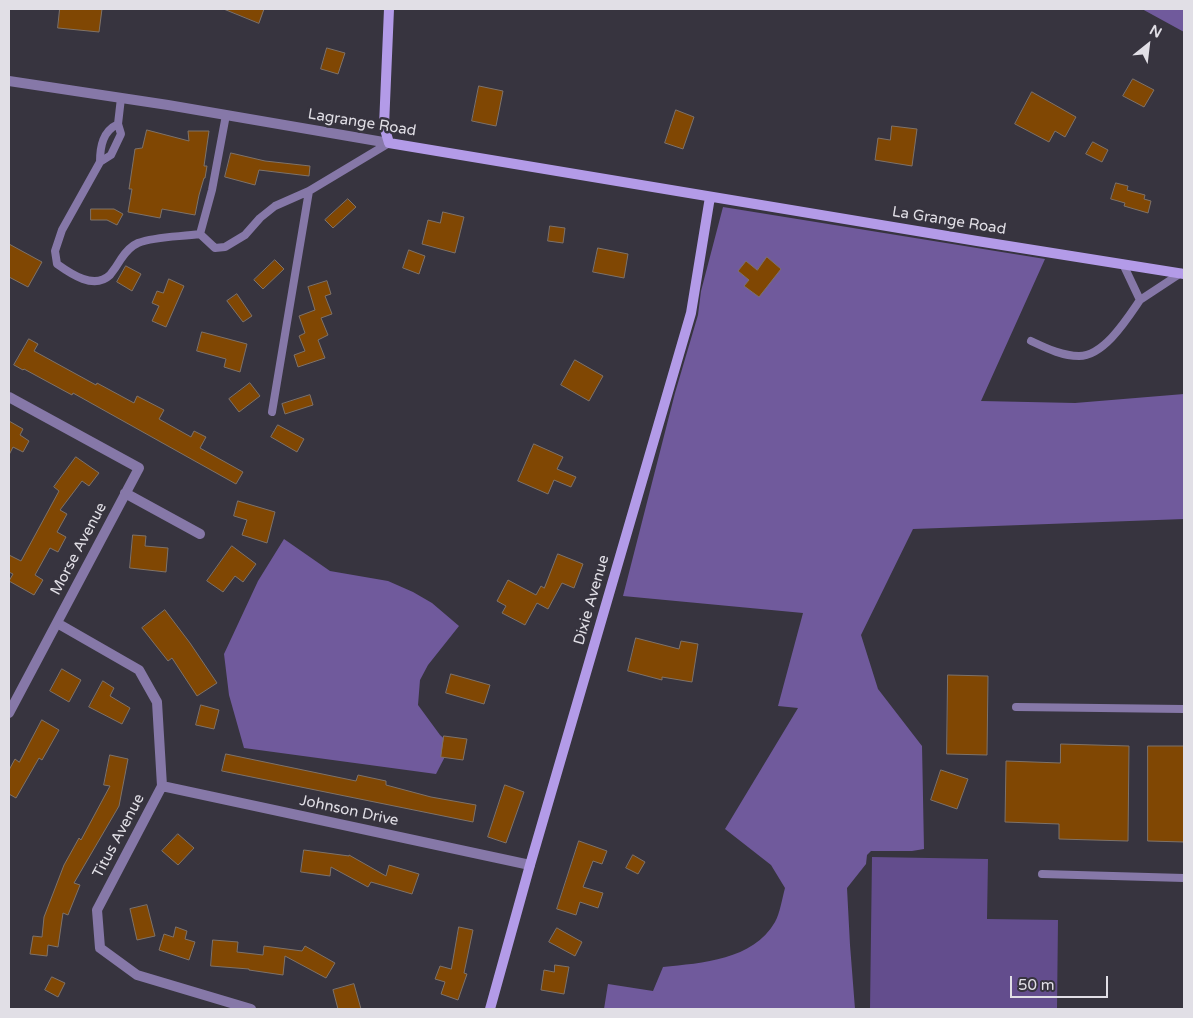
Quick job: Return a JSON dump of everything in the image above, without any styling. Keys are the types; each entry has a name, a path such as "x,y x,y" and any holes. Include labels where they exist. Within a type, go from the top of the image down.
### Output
{"street":[{"path":"389,9 384,126 390,143"},
{"name":"Lagrange Road","path":"9,81 226,115 710,197"},
{"name":"La Grange Road","path":"710,197 1183,273"},
{"name":"Dixie Avenue","path":"490,1009 530,865 691,313 710,197"},
{"name":"Morse Avenue","path":"9,396 139,468 9,713"},
{"path":"126,493 200,534"},
{"name":"Titus Avenue","path":"57,623 139,670 157,702 162,786 97,910 100,948 136,976 252,1009"},
{"name":"Johnson Drive","path":"162,786 530,865"}],"lane":[{"path":"121,98 118,124 121,134 111,154 100,162 62,230 55,251 57,264 70,274 89,281 100,280 109,275 125,253 136,244 159,238 200,234 215,248 226,247 245,235 260,218 275,206 309,191 390,143"},
{"path":"200,234 212,190 226,115"},
{"path":"100,162 100,147 110,128 118,124"},
{"path":"272,412 309,191"},
{"path":"1123,264 1140,300"},
{"path":"1031,341 1057,352 1080,356 1095,352 1108,341 1128,318 1140,300 1183,273"},
{"path":"1016,707 1184,709"},
{"path":"1042,874 1184,878"}],"shaded area":[{"path":"1142,9 1184,9 1184,32"},
{"path":"723,207 1045,259 981,401 1075,403 1184,394 1184,519 913,529 861,635 878,689 922,746 924,849 912,851 871,851 867,855 866,864 847,888 855,1009 604,1009 608,984 653,991 663,967 710,961 740,952 754,944 765,935 775,922 785,888 771,865 725,829 798,708 778,706 803,613 623,596 675,393 698,315 701,291"},
{"path":"284,539 330,571 388,581 413,592 432,603 459,626 428,665 420,680 418,705 440,735 451,745 436,774 244,748 229,695 224,654 258,581"},
{"path":"872,857 988,859 987,919 1058,920 1057,1009 870,1009"}],"building":[{"path":"60,9 102,9 99,32 58,28"},
{"path":"224,9 264,9 259,23"},
{"path":"327,48 345,53 338,74 321,69"},
{"path":"1133,79 1154,90 1144,107 1123,96"},
{"path":"479,86 503,91 496,126 472,121"},
{"path":"1032,92 1076,117 1065,137 1055,131 1049,142 1015,124"},
{"path":"676,110 694,117 683,149 665,143"},
{"path":"892,126 917,129 912,166 875,160 878,138 890,140"},
{"path":"147,130 189,141 188,131 209,131 204,166 207,166 205,178 195,215 162,209 160,218 128,212 132,189 129,189 135,149 142,148"},
{"path":"1093,142 1108,150 1102,162 1086,154"},
{"path":"231,153 265,161 310,166 309,176 259,170 255,185 225,177"},
{"path":"1116,183 1128,186 1127,190 1145,195 1144,199 1151,201 1148,213 1124,206 1125,203 1111,199"},
{"path":"348,199 356,207 333,228 325,220"},
{"path":"91,209 114,209 123,214 117,225 107,220 91,220"},
{"path":"443,212 464,217 455,253 422,244 428,220 440,223"},
{"path":"550,226 565,228 563,243 548,241"},
{"path":"9,244 42,262 28,287 9,277"},
{"path":"598,248 628,254 624,278 593,272"},
{"path":"409,250 425,256 419,274 403,268"},
{"path":"767,257 781,269 759,297 744,286 749,280 738,271 746,261 757,270"},
{"path":"275,260 284,269 263,289 254,280"},
{"path":"126,266 141,274 132,291 117,282"},
{"path":"169,279 184,286 166,327 152,321 159,306 152,303 157,291 163,293"},
{"path":"327,281 331,294 325,296 332,314 321,318 328,335 318,340 325,358 298,367 294,355 305,351 299,336 305,333 299,316 315,310 308,287"},
{"path":"237,294 252,316 243,322 227,301"},
{"path":"202,332 247,344 240,372 224,367 226,359 197,351"},
{"path":"29,339 38,344 34,351 96,385 97,383 134,403 137,396 164,410 159,419 191,437 194,431 206,437 200,448 243,472 236,484 73,393 72,395 14,365"},
{"path":"575,360 603,376 589,401 561,385"},
{"path":"250,383 260,396 239,412 229,399"},
{"path":"310,395 313,405 285,414 282,404"},
{"path":"9,421 23,429 20,435 29,441 23,452 13,447 9,455"},
{"path":"278,425 304,439 297,452 271,437"},
{"path":"534,444 563,457 557,469 576,477 571,487 554,480 548,494 518,481"},
{"path":"76,457 99,473 89,486 82,481 60,510 67,514 57,532 66,537 58,552 50,548 35,575 43,580 34,595 9,581 13,574 9,572 9,555 21,561 59,491 54,487"},
{"path":"238,501 275,512 267,543 242,535 247,520 234,516"},
{"path":"133,535 146,536 145,546 168,548 166,572 130,568"},
{"path":"232,546 256,564 243,582 235,576 223,592 207,581"},
{"path":"558,554 583,564 574,588 562,583 548,609 537,603 525,625 502,613 506,606 497,601 508,580 536,595 541,586 544,588"},
{"path":"165,610 217,683 197,696 172,658 168,661 142,628"},
{"path":"636,638 679,649 681,641 698,644 692,682 662,677 662,680 628,671"},
{"path":"62,669 81,680 69,702 50,691"},
{"path":"451,674 490,685 484,704 446,693"},
{"path":"948,675 988,676 987,755 947,754"},
{"path":"103,681 114,688 110,696 130,708 122,724 89,707"},
{"path":"201,705 219,710 214,729 196,725"},
{"path":"42,720 59,730 42,760 39,758 16,798 9,794 9,770 15,759 19,762"},
{"path":"444,736 467,739 463,760 441,757"},
{"path":"1061,744 1129,746 1128,841 1059,839 1059,824 1005,822 1006,761 1060,763"},
{"path":"1148,746 1184,746 1184,842 1148,841"},
{"path":"226,754 356,781 358,775 386,781 386,785 431,797 476,805 473,822 222,771"},
{"path":"110,755 128,759 119,806 74,883 80,885 68,915 63,913 58,947 48,945 47,956 30,954 33,936 42,937 44,917 64,865 79,838 81,840 110,786 104,785"},
{"path":"941,770 968,779 957,809 931,800"},
{"path":"505,785 524,792 506,843 488,837"},
{"path":"178,834 194,848 178,865 162,851"},
{"path":"579,841 607,851 602,864 593,861 583,887 603,893 598,908 580,902 576,915 557,909"},
{"path":"304,850 349,855 386,876 389,865 419,874 412,894 371,882 368,887 331,867 330,876 301,872"},
{"path":"633,855 645,862 638,874 626,868"},
{"path":"147,905 155,936 137,940 130,909"},
{"path":"176,927 187,931 185,939 195,942 189,960 159,950 164,934 173,937"},
{"path":"459,927 473,930 464,973 467,974 458,1000 441,994 445,982 435,979 440,966 451,969"},
{"path":"557,928 582,942 575,956 549,942"},
{"path":"213,940 238,942 237,952 263,955 264,946 302,951 305,946 335,963 326,978 285,956 283,975 249,969 211,966"},
{"path":"555,965 569,967 564,994 541,990 544,970 554,972"},
{"path":"52,977 65,983 58,997 45,990"},
{"path":"354,984 361,1009 338,1009 333,990"}]}
